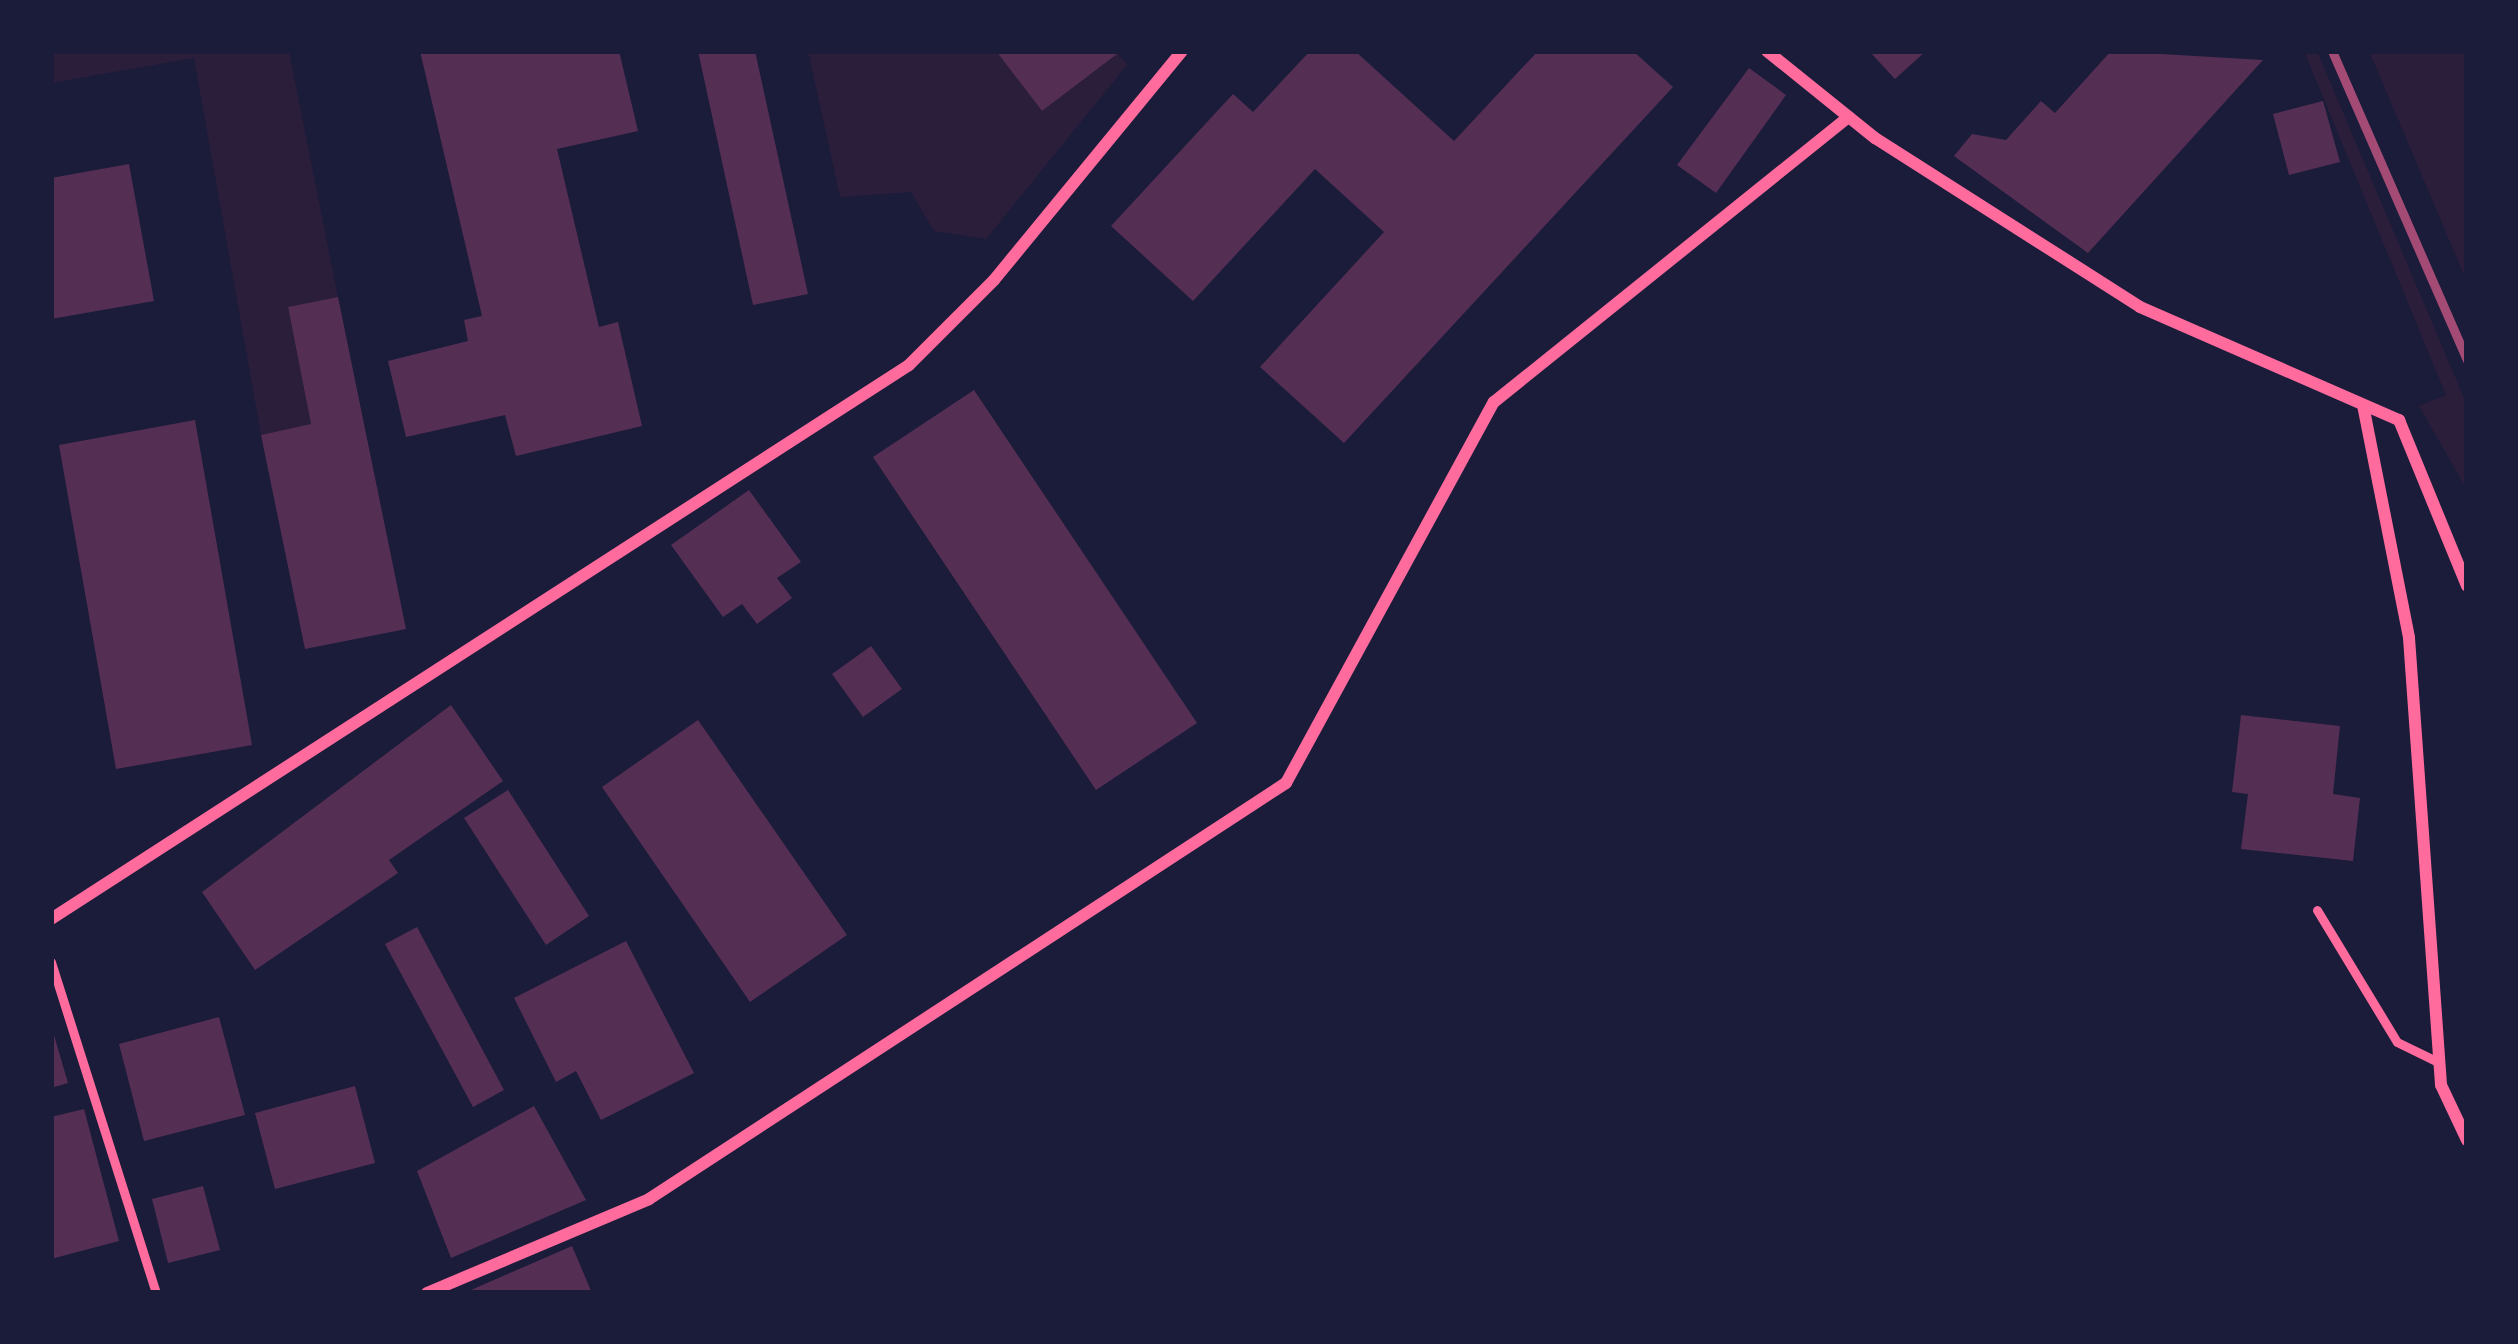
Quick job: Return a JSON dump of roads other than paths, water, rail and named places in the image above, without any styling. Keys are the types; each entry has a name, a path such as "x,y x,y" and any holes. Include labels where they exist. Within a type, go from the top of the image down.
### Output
{"street":[{"path":"51,919 909,365 994,280 1183,51"},
{"path":"1767,51 1849,117 2140,307 2399,420 2467,586"},
{"path":"427,1293 649,1199 1286,783 1494,402 1849,117"},
{"path":"2363,405 2409,638 2438,1062 2467,1140"}],"lane":[{"path":"2317,910 2398,1042 2438,1062"},
{"path":"51,962 156,1293"}],"railway":[{"path":"2332,51 2467,360"}]}
